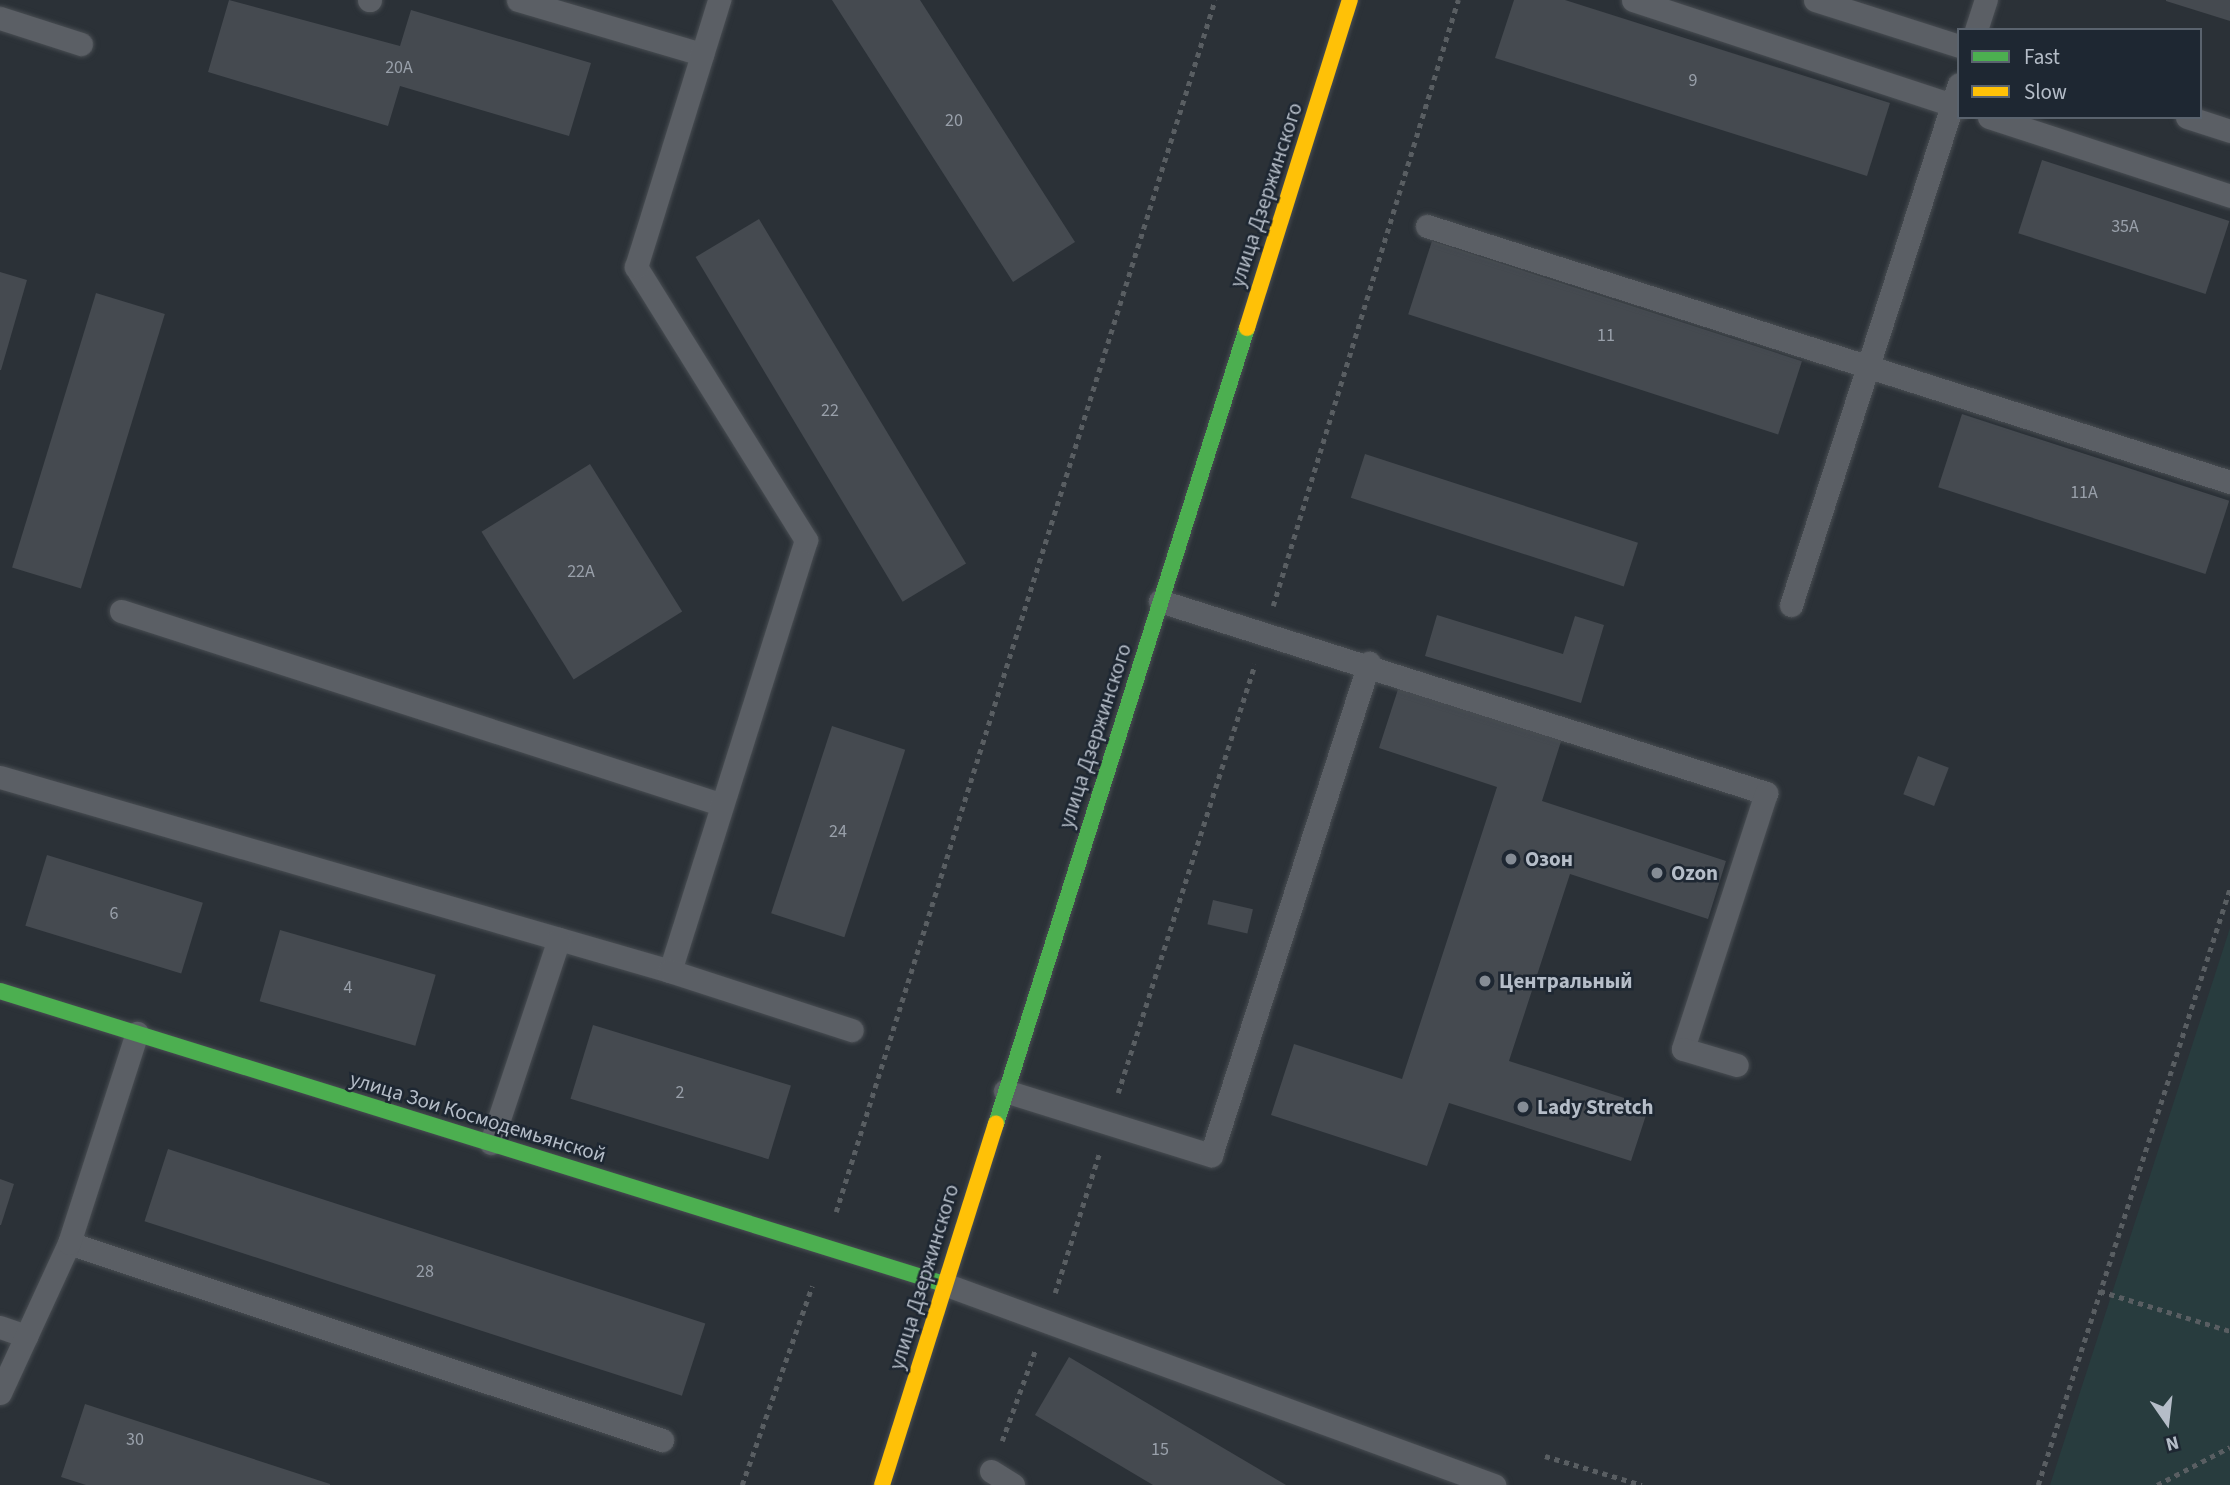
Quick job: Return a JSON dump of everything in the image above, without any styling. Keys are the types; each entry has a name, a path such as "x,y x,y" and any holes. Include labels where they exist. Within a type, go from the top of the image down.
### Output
{"main road":[{"name":"улица Дзержинского","path":"882,1485 1350,0"},
{"name":"улица Зои Космодемьянской","path":"0,991 944,1284"}],"lane":[{"path":"518,0 702,54"},
{"path":"670,971 720,803 806,540 636,267 719,0"},
{"path":"1633,0 1956,99 1791,605"},
{"path":"1815,0 1957,45"},
{"path":"1977,28 1986,0"},
{"path":"0,18 81,44"},
{"path":"1995,119 2230,197"},
{"path":"2193,119 2230,131"},
{"path":"1427,226 2230,482"},
{"path":"1160,601 1369,663 1766,793 1683,1049 1737,1065"},
{"path":"121,611 720,803"},
{"path":"1005,1091 1211,1155 1369,663"},
{"path":"0,777 670,971 852,1030"},
{"path":"491,1143 559,939"},
{"path":"0,1393 69,1243 136,1033"},
{"path":"69,1243 662,1440"},
{"path":"944,1284 1494,1485"},
{"path":"0,1327 26,1336"},
{"path":"991,1471 1013,1485"}],"path":[{"path":"835,1216 1215,0"},
{"path":"2038,1485 2230,888"},
{"path":"742,1485 812,1286"},
{"path":"2100,1291 2230,1331"},
{"path":"991,1471 1046,1321"},
{"path":"2157,1485 2230,1447"},
{"path":"1545,1456 1642,1485"}],"green space":[{"path":"2230,928 2230,1485 2050,1485"}],"building":[{"path":"229,0 400,46 411,10 591,63 569,136 400,86 388,126 208,72"},
{"path":"832,0 920,0 1075,242 1013,282"},
{"path":"1514,0 1565,0 1890,103 1867,176 1495,58"},
{"path":"2166,0 2230,0 2230,21 2166,1"},
{"path":"2042,160 2229,221 2206,294 2018,233"},
{"path":"759,219 966,564 903,602 696,257"},
{"path":"1432,241 1802,361 1778,434 1408,314"},
{"path":"0,272 27,280 1,370 0,370"},
{"path":"96,293 165,314 81,589 12,567"},
{"path":"1962,414 2229,501 2205,574 1938,487"},
{"path":"1365,454 1638,543 1624,586 1351,498"},
{"path":"590,464 682,612 574,679 481,532"},
{"path":"1437,615 1563,654 1575,616 1604,625 1581,703 1425,656"},
{"name":"Центральный","path":"1402,677 1565,729 1542,801 1726,861 1708,919 1570,874 1509,1061 1649,1106 1631,1161 1449,1103 1427,1166 1271,1115 1294,1044 1402,1079 1497,787 1379,748"},
{"path":"832,726 905,750 844,937 771,913"},
{"path":"1918,756 1949,768 1934,806 1903,794"},
{"path":"47,855 203,903 181,973 25,926"},
{"path":"1213,900 1253,909 1247,934 1207,924"},
{"path":"280,930 436,975 415,1046 260,1001"},
{"path":"593,1025 791,1086 768,1159 570,1099"},
{"path":"168,1149 705,1324 682,1396 145,1221"},
{"path":"0,1179 14,1184 1,1225 0,1225"},
{"path":"1069,1357 1286,1485 1153,1485 1035,1415"},
{"path":"85,1404 330,1485 86,1485 61,1477"}],"traffic: fast":[{"path":"996,1124 1247,328"},
{"path":"0,991 944,1284"}],"traffic: slow":[{"path":"1247,328 1350,0"},
{"path":"882,1485 996,1124"}],"place":[{"name":"Озон","path":"1511,859"},
{"name":"Ozon","path":"1657,873"},
{"name":"Центральный","path":"1485,981"},
{"name":"Lady Stretch","path":"1523,1107"}]}
